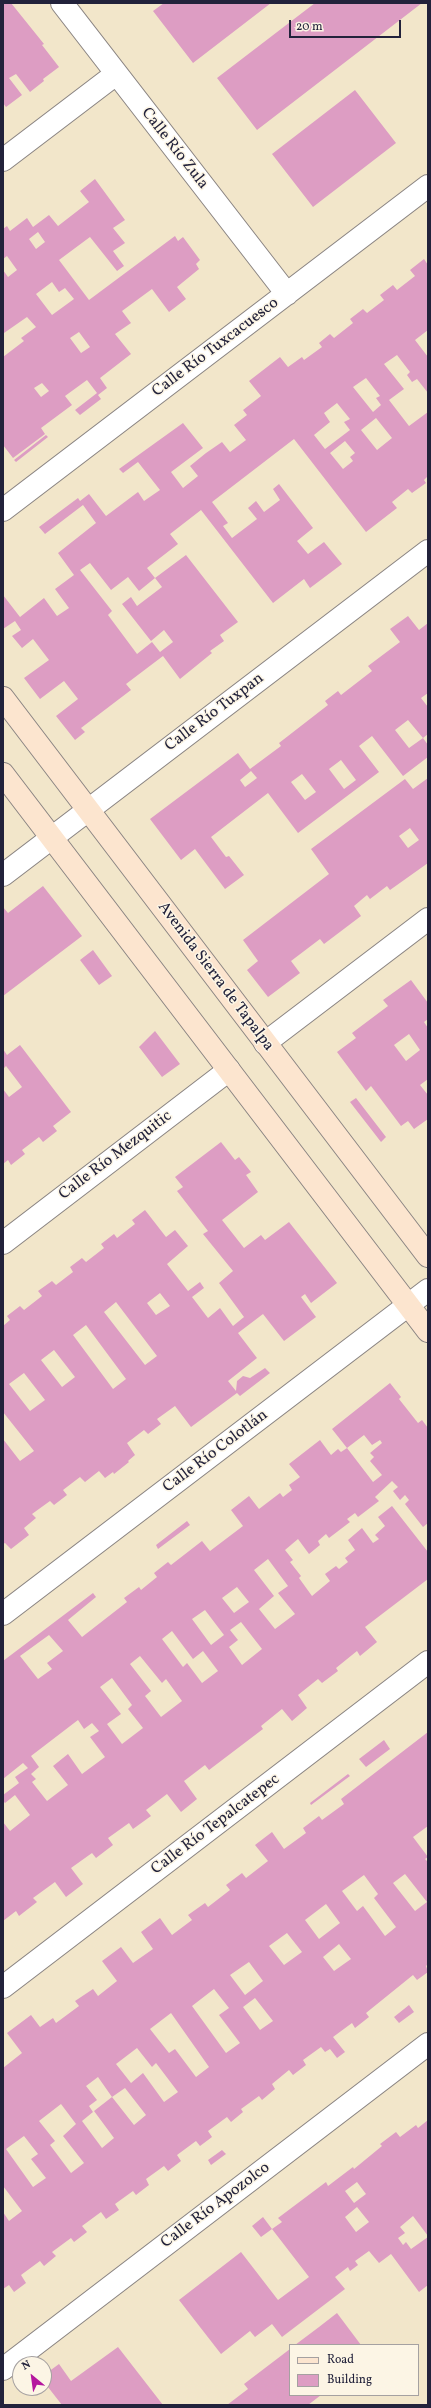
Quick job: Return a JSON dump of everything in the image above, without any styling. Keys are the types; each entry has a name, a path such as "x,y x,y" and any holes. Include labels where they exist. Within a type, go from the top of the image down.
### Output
{"main road":[{"name":"Avenida Sierra de Tapalpa","path":"3,698 428,1256"},
{"path":"3,774 428,1331"}],"street":[{"name":"Calle Río Zula","path":"62,3 287,294"},
{"path":"3,160 116,74"},
{"name":"Calle Río Tuxcacuesco","path":"3,510 428,186"},
{"name":"Calle Río Tuxpan","path":"3,875 428,551"},
{"path":"265,1042 428,919"},
{"name":"Calle Río Mezquitic","path":"3,1243 229,1070"},
{"name":"Calle Río Colotlán","path":"3,1614 428,1290"},
{"name":"Calle Río Tepalcatepec","path":"3,1987 428,1662"},
{"name":"Calle Río Apozolco","path":"3,2369 428,2044"}],"building":[{"path":"3,3 11,3 44,44 42,45 59,67 43,79 44,81 30,92 16,74 9,78 22,95 6,107 3,103"},
{"path":"164,3 271,3 193,63 153,11"},
{"path":"315,3 422,3 257,130 217,78"},
{"path":"355,90 396,143 313,207 272,154"},
{"path":"95,179 125,220 113,228 125,243 113,251 124,266 117,271 90,237 59,260 89,300 175,236 178,241 183,237 200,260 196,264 199,269 177,287 186,299 169,312 152,289 122,311 131,323 115,334 131,354 100,378 107,388 98,395 101,399 80,415 75,410 97,393 87,380 65,396 72,405 41,428 45,434 13,458 3,445 3,357 24,341 21,338 36,327 27,317 4,333 3,332 3,270 8,277 17,270 7,256 3,259 3,229 7,226 10,231 27,218 33,227 49,215 58,226 89,202 80,191","holes":["38,232 45,242 36,249 29,239","52,282 59,292 65,288 74,299 52,315 36,294","79,332 90,347 81,353 70,338","42,383 49,391 41,397 34,388"]},
{"path":"424,259 428,265 428,330 415,340 428,357 428,393 417,379 412,382 407,375 410,372 397,355 384,364 404,389 389,400 409,426 428,412 428,476 424,480 426,483 412,493 408,489 392,502 397,508 366,532 294,439 212,502 228,523 223,526 232,538 257,519 248,508 256,501 264,512 280,500 273,489 279,484 313,528 297,541 308,554 324,542 342,564 310,588 304,579 273,603 201,510 170,534 178,544 147,568 155,578 186,555 238,622 220,635 224,641 210,651 212,653 180,679 163,656 126,684 131,690 81,728 85,732 75,740 56,716 78,699 64,681 40,699 24,678 49,660 33,639 22,648 12,636 21,630 15,621 3,629 3,595 20,617 44,598 57,616 69,608 55,589 74,575 58,553 96,523 83,505 45,534 39,527 78,498 80,501 89,494 106,516 138,492 144,501 160,490 138,462 123,473 119,469 183,423 203,448 171,472 183,488 198,476 190,466 206,453 222,442 230,452 246,440 234,425 247,415 243,410 261,396 249,381 280,357 288,367 302,357 304,360 322,347 319,343 330,334 334,338 353,323 350,319 363,309 367,313 384,300 380,295 393,285 397,290 415,276 410,270","holes":["366,378 380,396 376,398 381,405 373,412 353,387","337,403 350,419 344,422 350,430 325,449 314,435 330,422 324,413","376,418 392,438 377,450 361,430","345,441 355,453 350,457 353,461 343,469 330,453","90,563 111,590 128,577 139,591 155,578 162,587 137,606 131,597 122,604 151,641 164,630 173,642 160,652 152,642 137,654 108,615 112,611 80,570"]},
{"path":"46,435 48,437 16,462 14,460"},
{"path":"408,616 419,630 428,623 428,693 421,698 428,707 428,734 423,738 428,745 428,757 403,776 372,736 359,746 379,772 298,833 268,793 211,837 226,857 229,856 244,875 225,889 195,849 181,860 150,819 238,753 250,769 281,746 279,743 328,705 325,701 338,691 341,695 372,671 368,666 400,642 390,629","holes":["408,720 423,738 409,748 395,730","341,760 356,780 344,789 329,769","251,771 257,778 245,787 240,780","302,774 316,792 305,800 291,782"]},
{"path":"428,778 428,863 390,890 387,886 370,899 367,895 354,906 361,916 324,944 320,939 291,961 300,973 268,997 247,970 258,961 243,940 329,874 311,849 405,779 413,789","holes":["410,828 419,840 408,848 399,836"]},
{"path":"43,886 82,936 3,996 3,907 8,913"},
{"path":"93,950 112,976 99,985 80,960"},
{"path":"411,980 428,1003 428,1019 424,1022 428,1028 428,1079 420,1085 428,1095 428,1119 414,1129 408,1121 401,1126 371,1086 366,1091 337,1052 356,1038 352,1033 388,1006 383,1000","holes":["409,1034 420,1050 406,1061 394,1045"]},
{"path":"155,1031 180,1064 162,1077 139,1047"},
{"path":"20,1045 71,1112 53,1126 57,1131 43,1142 39,1137 22,1150 25,1154 11,1165 8,1160 3,1164 3,1089 9,1097 22,1087 6,1066 3,1069 3,1049 7,1055"},
{"path":"356,1098 386,1137 381,1142 350,1102"},
{"path":"221,1142 235,1160 239,1157 251,1172 246,1175 258,1192 222,1220 244,1248 261,1235 265,1240 289,1222 337,1283 311,1303 305,1294 301,1297 316,1317 284,1341 263,1314 238,1333 257,1358 228,1381 236,1391 237,1381 243,1376 250,1378 265,1368 270,1373 240,1396 237,1393 191,1427 175,1406 157,1419 161,1424 148,1434 144,1430 127,1443 135,1455 114,1474 113,1472 105,1478 99,1471 85,1482 80,1477 63,1490 67,1495 54,1505 50,1501 32,1514 36,1518 24,1528 29,1535 11,1549 5,1543 3,1544 3,1439 20,1461 34,1451 3,1412 3,1326 10,1320 7,1316 20,1306 24,1310 42,1296 38,1291 52,1281 56,1285 73,1272 70,1267 82,1258 86,1262 104,1248 101,1244 114,1234 117,1238 135,1224 132,1220 145,1210 166,1237 175,1230 188,1246 167,1264 188,1291 200,1282 204,1288 192,1297 208,1318 220,1308 233,1326 244,1317 219,1283 233,1271 203,1234 208,1231 177,1191 183,1187 175,1177","holes":["160,1293 170,1306 156,1315 147,1303","116,1302 157,1356 145,1365 104,1312","86,1325 126,1379 113,1389 73,1335","54,1350 75,1377 62,1387 41,1360","24,1373 45,1400 30,1411 9,1384"]},
{"path":"390,1383 401,1397 399,1399 418,1423 422,1420 428,1428 428,1523 423,1527 405,1504 409,1500 405,1495 400,1500 393,1491 398,1487 392,1481 375,1497 379,1501 358,1517 355,1513 347,1519 350,1522 329,1538 326,1534 318,1541 320,1545 309,1554 298,1539 285,1550 293,1560 290,1562 301,1576 299,1578 312,1596 330,1581 325,1574 336,1566 339,1569 348,1562 345,1558 355,1550 348,1540 362,1528 373,1543 379,1539 375,1535 385,1526 378,1517 392,1506 428,1552 428,1579 365,1627 377,1642 360,1656 357,1651 336,1668 338,1671 322,1683 318,1679 298,1695 307,1708 292,1721 282,1709 261,1726 263,1729 209,1770 205,1765 184,1781 197,1799 181,1812 167,1794 146,1810 151,1816 133,1829 129,1823 108,1838 113,1845 96,1858 92,1853 71,1868 83,1884 66,1897 55,1882 33,1898 37,1902 19,1916 16,1911 3,1921 3,1822 10,1831 30,1815 15,1795 5,1803 3,1801 3,1795 19,1783 15,1777 28,1768 23,1763 3,1779 3,1661 93,1593 96,1597 68,1620 82,1637 127,1602 124,1598 139,1587 141,1590 157,1577 154,1573 168,1562 171,1565 202,1541 210,1551 243,1526 231,1510 249,1496 259,1509 280,1493 283,1497 292,1490 289,1485 300,1477 289,1464 320,1440 331,1455 338,1449 341,1452 347,1448 332,1429","holes":["364,1435 372,1445 380,1440 382,1443 370,1453 374,1457 370,1461 382,1475 373,1482 347,1448","268,1559 288,1586 278,1593 295,1614 275,1629 259,1609 274,1596 254,1570","237,1587 249,1602 234,1613 222,1598","205,1610 224,1635 211,1645 192,1619","241,1622 262,1649 242,1665 229,1647 238,1640 230,1630","172,1631 193,1659 203,1651 218,1671 202,1683 187,1663 183,1667 162,1639","49,1635 63,1651 47,1663 52,1669 38,1679 20,1656","140,1656 162,1683 166,1679 182,1701 161,1717 145,1696 151,1691 130,1664","112,1678 132,1705 128,1709 143,1728 122,1744 107,1724 121,1714 100,1687","78,1720 84,1729 92,1723 99,1731 90,1737 105,1757 82,1774 68,1754 53,1766 68,1785 47,1801 32,1782 36,1779 31,1774 39,1767 31,1756"]},
{"path":"187,1521 190,1525 158,1549 156,1545"},
{"path":"428,1732 428,1826 413,1837 428,1857 425,1859 428,1862 428,1964 426,1966 428,1972 417,1980 413,1975 366,2013 369,2017 355,2028 352,2023 333,2037 345,2052 337,2058 330,2049 325,2052 321,2047 303,2060 306,2065 293,2075 289,2070 272,2084 275,2089 262,2100 259,2096 241,2109 243,2112 231,2122 227,2117 208,2131 212,2137 200,2146 196,2141 177,2155 181,2161 168,2171 164,2166 146,2179 149,2185 136,2195 133,2191 115,2204 119,2210 106,2219 101,2212 82,2226 87,2232 74,2242 71,2238 52,2252 56,2256 44,2266 40,2261 21,2275 26,2283 14,2292 9,2285 3,2289 3,2212 9,2221 22,2211 3,2186 3,2068 22,2053 7,2033 31,2015 40,2027 53,2018 56,2023 79,2006 75,2001 93,1989 98,1996 117,1981 102,1961 121,1947 133,1963 153,1949 141,1932 160,1918 172,1935 192,1920 188,1915 205,1903 208,1907 230,1890 226,1885 242,1873 246,1878 268,1861 255,1845 272,1832 284,1849 306,1833 303,1828 319,1816 322,1820 344,1804 341,1799","holes":["405,1874 427,1902 415,1911 393,1883","364,1875 378,1894 374,1898 396,1927 385,1936 363,1906 357,1911 342,1891","326,1904 340,1923 319,1939 305,1920","287,1933 302,1952 284,1965 269,1946","339,1944 351,1959 334,1971 323,1957","249,1962 263,1981 245,1995 230,1975","214,1989 229,2008 219,2015 240,2043 226,2053 192,2006","255,1998 273,2021 260,2030 243,2007","171,2013 209,2067 196,2077 175,2049 169,2053 150,2029","137,2048 152,2067 156,2063 178,2092 164,2102 143,2073 131,2083 116,2064","98,2077 112,2097 94,2111 114,2138 102,2148 82,2121 93,2112 89,2106 97,2100 86,2086","125,2088 146,2115 134,2125 112,2097","61,2104 76,2124 63,2136 84,2163 71,2173 50,2145 55,2141 39,2121","24,2136 38,2154 31,2159 46,2178 33,2187 6,2149"]},
{"path":"384,1740 390,1749 366,1767 359,1759"},
{"path":"348,1774 350,1776 311,1805 310,1803"},
{"path":"409,2005 414,2012 399,2023 394,2017"},
{"path":"428,2120 428,2236 413,2216 400,2227 405,2233 398,2238 403,2245 406,2242 411,2249 428,2237 428,2285 419,2292 391,2254 379,2263 369,2251 355,2261 358,2265 350,2271 348,2267 335,2277 345,2289 282,2337 272,2324 255,2337 250,2331 221,2354 179,2300 241,2252 278,2300 309,2277 272,2229 282,2222 278,2218 326,2182 328,2186 353,2167 354,2169 382,2146 380,2144 396,2132 400,2137 416,2125 418,2128","holes":["357,2182 366,2194 354,2203 345,2191","357,2207 369,2222 356,2232 345,2217"]},
{"path":"222,2150 226,2154 211,2165 208,2160"},
{"path":"263,2217 272,2229 261,2237 252,2226"},
{"path":"337,2313 360,2344 296,2344"},
{"path":"118,2347 163,2405 62,2405 52,2392 52,2369 59,2364 71,2381"},
{"path":"289,2350 289,2396 320,2396 308,2405 227,2405 248,2389 244,2384"}]}
